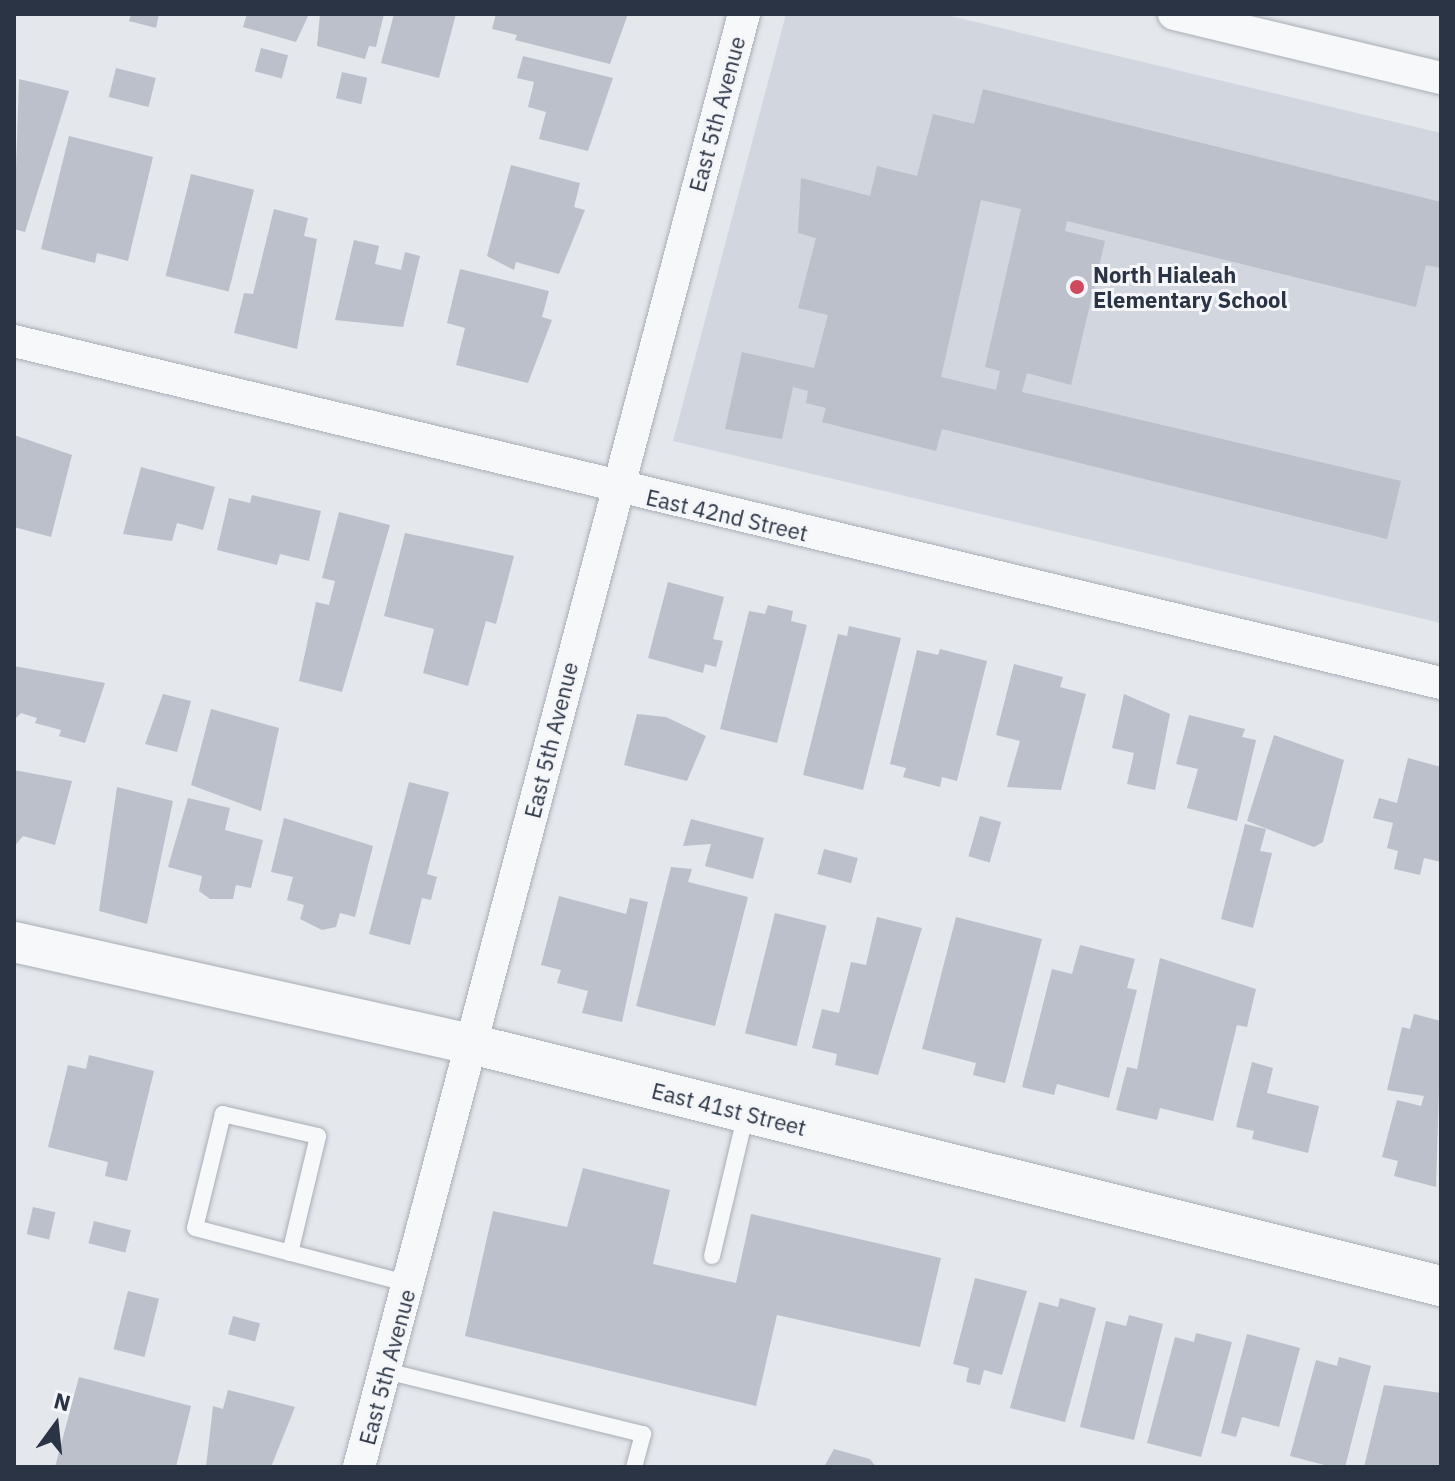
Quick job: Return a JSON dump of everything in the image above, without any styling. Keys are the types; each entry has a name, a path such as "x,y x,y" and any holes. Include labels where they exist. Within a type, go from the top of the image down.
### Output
{"street":[{"name":"East 5th Avenue","path":"359,1467 475,1045 614,488 744,14"},
{"path":"1174,14 1441,78"},
{"name":"East 42nd Street","path":"14,341 614,488 1441,683"},
{"name":"East 41st Street","path":"14,942 475,1045 1441,1286"}],"lane":[{"path":"712,1256 746,1113"},
{"path":"290,1253 318,1136 223,1114 195,1228 290,1253 410,1284"},
{"path":"386,1371 643,1434 634,1467"}],"shaded area":[{"name":"North Hialeah Elementary School","path":"786,14 942,14 1441,133 1441,623 673,441"}],"building":[{"path":"131,14 159,14 156,28 129,21"},
{"path":"247,14 309,14 296,42 243,27"},
{"path":"320,14 384,14 376,47 369,46 365,59 317,46"},
{"path":"394,14 456,14 439,78 381,63"},
{"path":"496,14 628,14 610,64 515,40 517,35 492,29"},
{"path":"261,48 288,55 282,78 255,71"},
{"path":"523,56 613,78 588,151 539,139 546,112 528,107 534,82 517,78"},
{"path":"116,68 156,78 149,107 109,97"},
{"path":"342,72 367,78 361,104 336,98"},
{"path":"19,79 69,91 25,232 14,229"},
{"path":"983,89 1441,202 1441,268 1426,265 1416,307 1067,221 1065,231 1105,241 1071,385 1027,373 1022,392 1401,481 1387,539 942,429 936,451 822,422 826,408 806,403 808,391 793,387 782,439 725,429 742,352 814,368 828,315 798,308 816,238 798,233 801,178 870,196 877,166 917,176 933,114 974,124","holes":["981,200 1021,209 985,367 1000,371 996,390 941,377"]},
{"path":"69,136 153,157 128,261 97,253 95,263 41,249"},
{"path":"511,165 580,183 574,207 585,210 559,274 516,262 514,270 487,256"},
{"path":"191,174 254,190 229,292 166,276"},
{"path":"274,209 308,218 304,236 317,239 297,349 234,333 244,293 253,294"},
{"path":"354,240 379,246 375,264 401,270 405,252 420,256 403,327 335,320"},
{"path":"460,269 549,291 542,317 552,320 528,383 456,365 465,328 447,323"},
{"path":"14,435 72,455 51,537 14,527"},
{"path":"141,467 215,487 203,530 177,523 172,541 123,534"},
{"path":"252,495 321,511 309,561 280,554 277,565 217,550 229,498 250,503"},
{"path":"339,512 390,525 342,692 299,681 316,602 329,605 335,581 322,578"},
{"path":"405,533 514,556 496,624 486,621 468,686 423,673 434,629 384,616"},
{"path":"668,582 724,597 713,639 723,641 716,667 705,664 703,673 648,658"},
{"path":"768,605 793,611 791,621 807,625 777,743 720,729 749,611 765,614"},
{"path":"849,626 901,638 863,790 803,775 838,634 847,636"},
{"path":"940,649 987,661 957,781 942,777 940,787 903,777 906,768 890,764 917,650 938,655"},
{"path":"1014,664 1063,677 1060,687 1086,694 1061,790 1007,787 1020,741 996,735"},
{"path":"14,666 105,683 85,743 59,736 61,730 35,723 37,718 21,713 14,720"},
{"path":"163,694 191,701 177,752 145,744"},
{"path":"1124,694 1170,714 1155,790 1127,784 1134,753 1112,748"},
{"path":"211,709 279,728 261,811 191,785"},
{"path":"637,714 666,717 706,736 687,781 624,765"},
{"path":"1189,715 1245,729 1242,737 1256,740 1237,821 1187,808 1198,769 1176,764"},
{"path":"1274,735 1344,760 1323,842 1314,847 1247,821"},
{"path":"1408,758 1441,767 1441,862 1424,858 1420,875 1394,869 1398,851 1387,848 1393,823 1373,818 1379,798 1397,803"},
{"path":"14,770 72,781 55,845 23,836 14,847"},
{"path":"409,782 449,792 427,874 437,877 431,900 422,898 410,945 369,934"},
{"path":"117,787 173,801 147,924 99,911"},
{"path":"188,798 230,808 225,830 263,840 251,888 236,885 233,899 210,899 199,891 202,876 168,867"},
{"path":"980,816 1001,822 990,862 968,856"},
{"path":"284,818 373,846 355,917 340,913 336,927 322,930 300,919 304,905 287,900 293,877 271,872"},
{"path":"691,819 764,838 753,879 705,866 711,844 683,846"},
{"path":"1245,824 1266,829 1260,851 1272,853 1253,928 1221,919"},
{"path":"824,849 858,858 851,883 817,874"},
{"path":"671,867 692,869 688,882 748,897 715,1026 636,1006"},
{"path":"559,896 626,914 630,898 648,902 622,1022 582,1013 588,991 557,983 561,970 541,965"},
{"path":"775,913 826,926 796,1046 745,1033"},
{"path":"877,917 922,928 878,1075 835,1065 837,1054 812,1048 822,1009 839,1013 851,962 866,965"},
{"path":"956,917 1042,939 1005,1083 973,1075 976,1063 922,1049"},
{"path":"1080,945 1135,959 1127,988 1137,990 1109,1098 1057,1084 1054,1095 1022,1087 1052,969 1072,974"},
{"path":"1160,958 1256,989 1247,1027 1237,1025 1213,1121 1160,1108 1157,1120 1116,1110 1127,1067 1137,1069"},
{"path":"1414,1014 1441,1021 1436,1187 1394,1176 1398,1161 1382,1157 1397,1100 1421,1106 1424,1096 1387,1090 1402,1027 1410,1029"},
{"path":"89,1055 154,1071 127,1181 105,1176 108,1162 48,1147 68,1065 86,1069"},
{"path":"1252,1062 1273,1068 1267,1093 1319,1106 1308,1153 1252,1139 1254,1131 1236,1127"},
{"path":"583,1168 670,1190 653,1264 736,1283 751,1214 941,1258 920,1347 777,1315 756,1406 465,1336 493,1211 567,1227"},
{"path":"33,1207 55,1212 49,1239 27,1234"},
{"path":"94,1221 131,1230 125,1253 88,1243"},
{"path":"975,1278 1027,1291 1002,1375 984,1370 980,1385 966,1382 969,1368 953,1364"},
{"path":"128,1291 159,1299 145,1357 113,1349"},
{"path":"1060,1298 1096,1308 1065,1422 1010,1408 1039,1302 1058,1307"},
{"path":"1129,1315 1163,1324 1134,1440 1080,1427 1106,1321 1126,1326"},
{"path":"233,1316 260,1323 255,1342 228,1334"},
{"path":"1196,1333 1232,1342 1201,1457 1147,1443 1175,1337 1194,1342"},
{"path":"1247,1334 1300,1348 1279,1427 1242,1417 1236,1437 1221,1433"},
{"path":"1339,1357 1371,1366 1345,1467 1332,1467 1290,1456 1316,1360 1337,1366"},
{"path":"79,1377 191,1406 176,1467 55,1467"},
{"path":"1384,1385 1441,1393 1441,1467 1364,1467"},
{"path":"228,1390 295,1407 271,1467 206,1467 213,1406 223,1409"},
{"path":"834,1449 870,1459 876,1467 824,1467"}],"place":[{"name":"North Hialeah Elementary School","path":"1077,287"}]}
